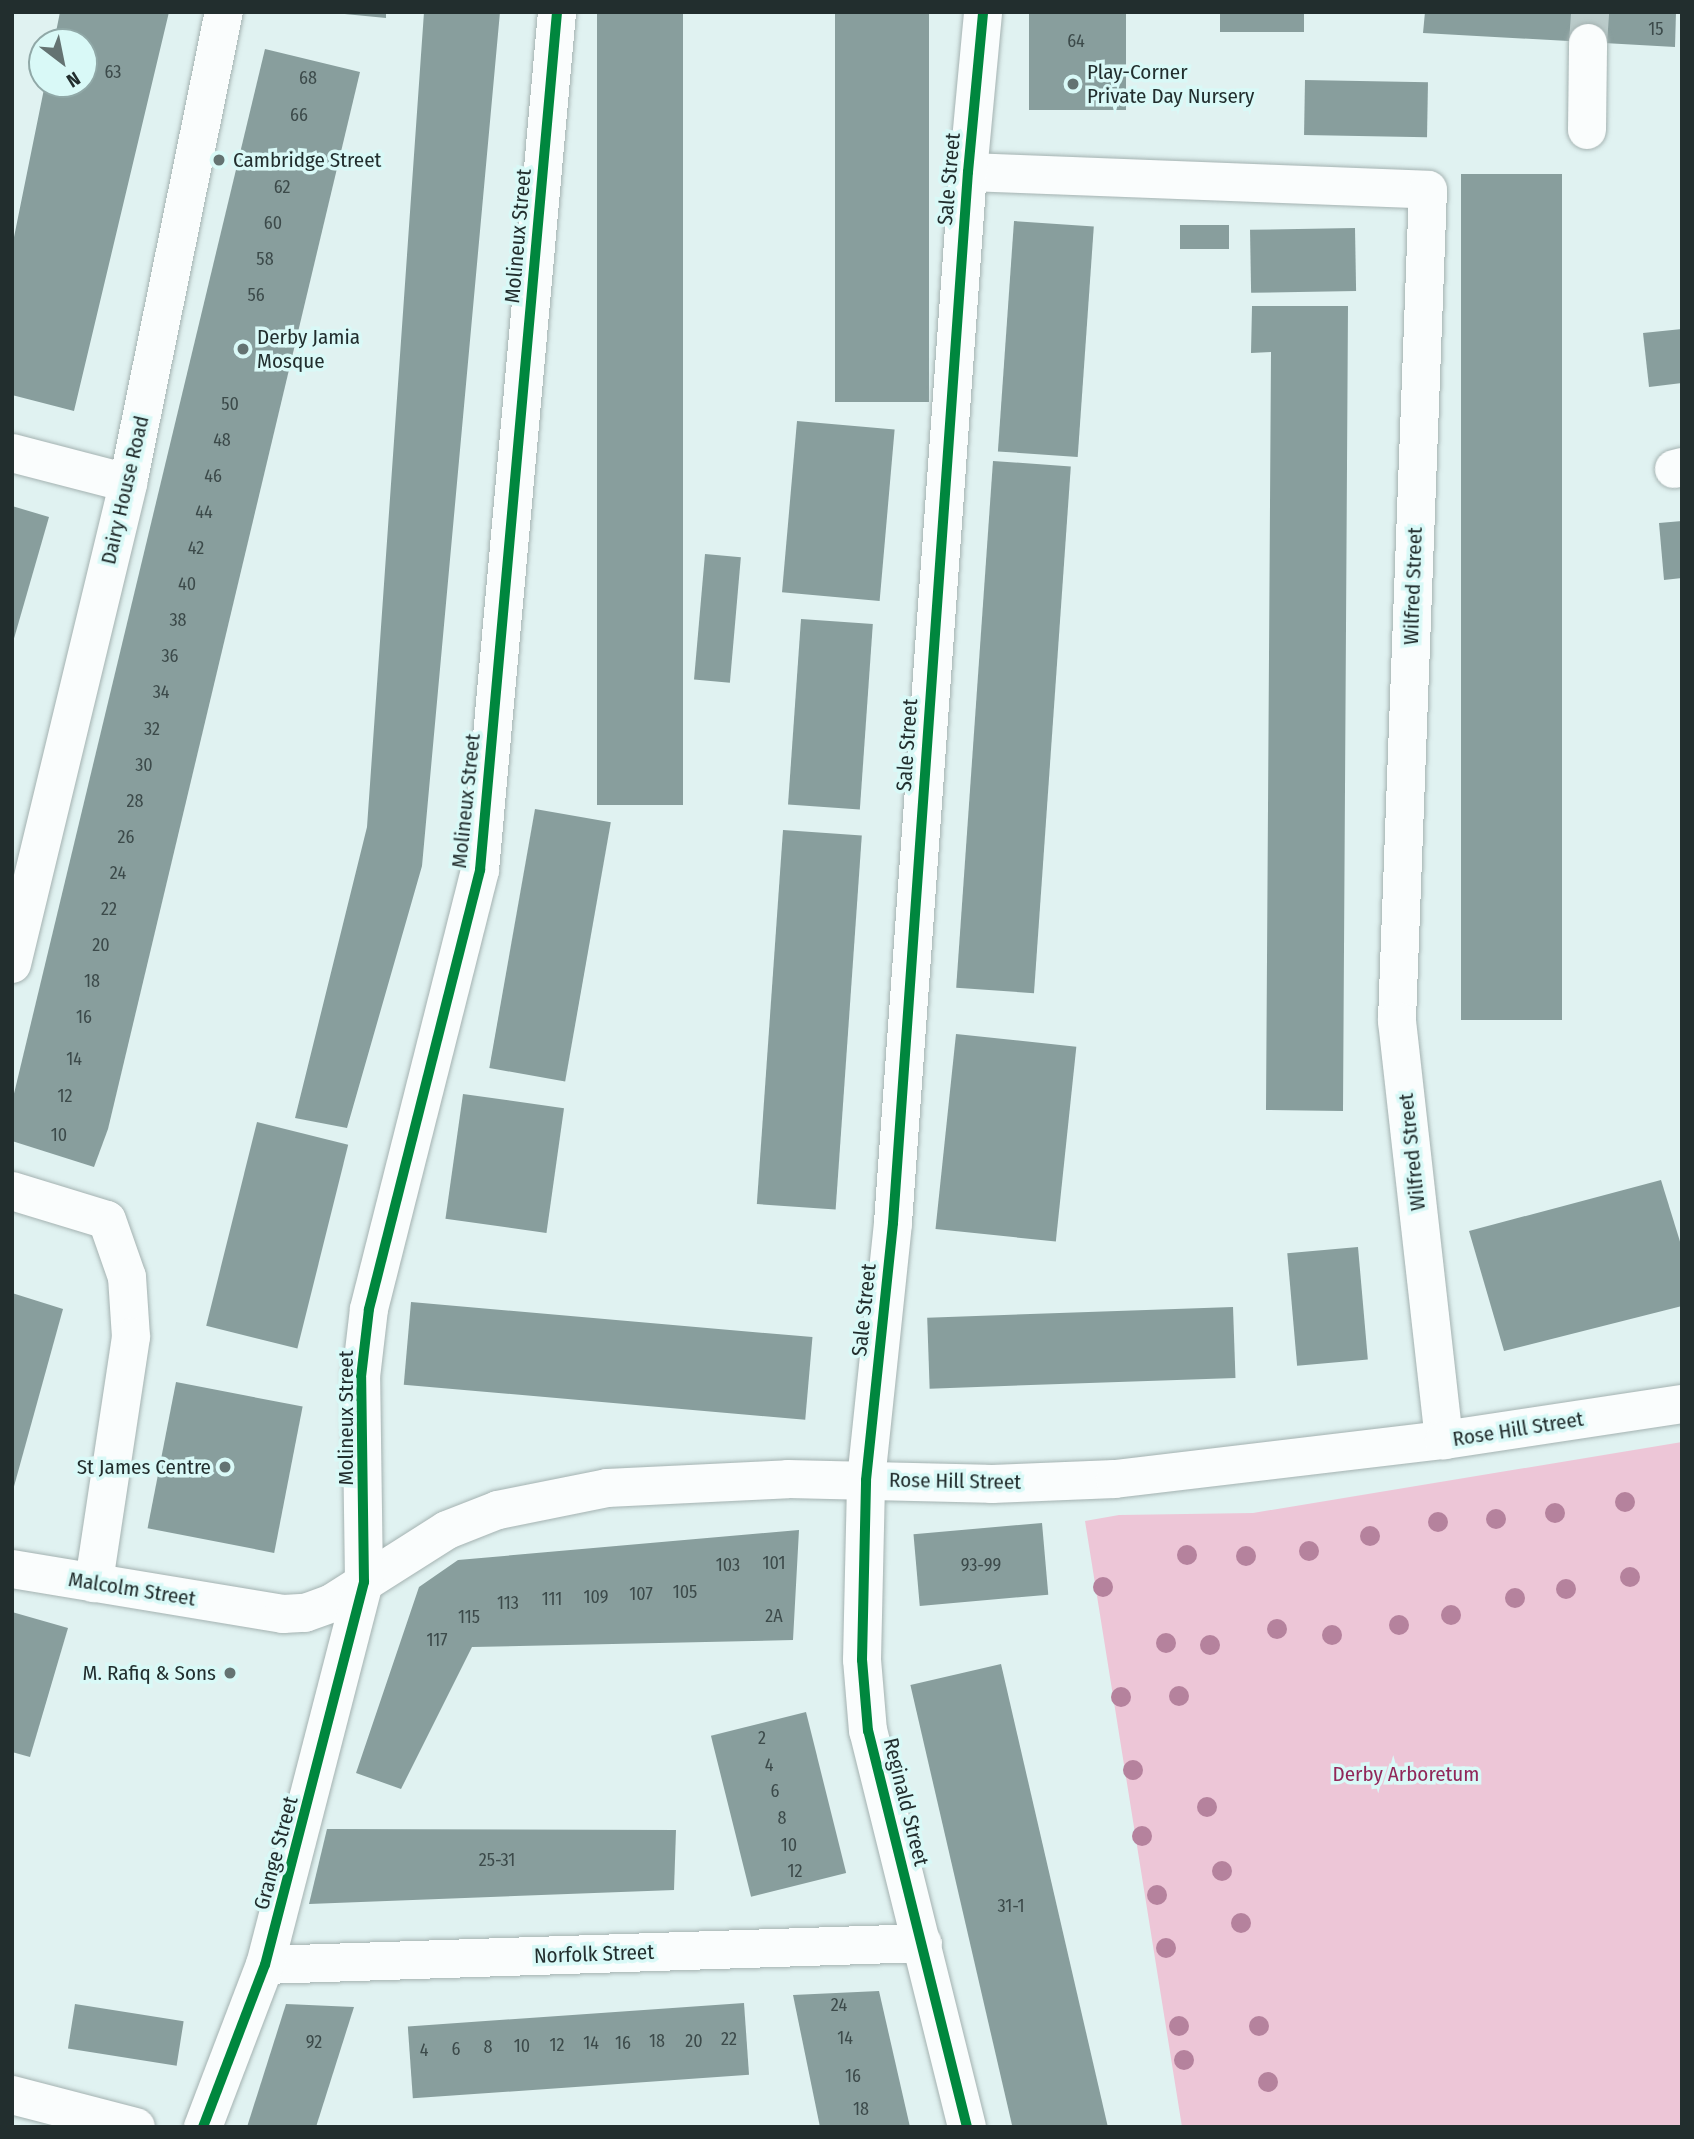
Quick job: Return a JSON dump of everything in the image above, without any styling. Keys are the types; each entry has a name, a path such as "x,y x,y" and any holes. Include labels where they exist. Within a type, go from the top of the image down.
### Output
{"street":[{"name":"Dairy House Road","path":"12,964 128,483 224,12"},
{"name":"Molineux Street","path":"364,1582 361,1377 369,1309 480,870 557,12"},
{"name":"Sale Street","path":"866,1480 893,1223 968,172 984,12"},
{"path":"1587,131 1588,43"},
{"name":"Wilfred Street","path":"968,172 1427,190 1397,1021 1444,1440"},
{"path":"12,453 128,483"},
{"path":"12,1191 107,1220 127,1277 131,1337 94,1583"},
{"name":"Rose Hill Street","path":"252,1609 305,1613 332,1603 447,1530 512,1507 607,1488 775,1479 992,1484 1115,1479 1444,1440 1682,1404"},
{"name":"Reginald Street","path":"866,1480 863,1697 890,1822 923,1944 967,2127"},
{"name":"Malcolm Street","path":"12,1569 252,1609"},
{"name":"Grange Street","path":"203,2127 265,1965 364,1582"},
{"name":"Norfolk Street","path":"265,1965 923,1944"},
{"path":"12,2095 136,2127"}],"green space":[{"name":"Derby Arboretum","path":"1682,1442 1682,2127 1182,2127 1085,1521 1119,1515 1253,1513"}],"building":[{"path":"60,12 169,12 74,411 12,395 12,247 42,98 98,98 98,28 57,28"},
{"path":"324,12 386,12 386,18"},
{"path":"424,12 500,12 422,866 347,1128 295,1118 367,827"},
{"path":"597,12 683,12 683,805 597,805"},
{"path":"835,12 929,12 929,402 835,402"},
{"path":"1029,12 1126,12 1126,110 1029,110"},
{"path":"1220,12 1304,12 1304,32 1220,32"},
{"path":"1425,12 1676,12 1675,47 1423,33"},
{"path":"265,49 360,72 108,1129 94,1167 12,1141 12,1102"},
{"path":"1305,80 1428,82 1427,137 1304,135"},
{"path":"1461,174 1562,174 1562,1020 1461,1020"},
{"path":"1014,221 1094,227 1078,457 998,451"},
{"path":"1180,225 1229,225 1229,249 1180,249"},
{"path":"1355,228 1356,291 1251,293 1250,230"},
{"path":"1252,306 1348,306 1343,1111 1266,1110 1271,352 1251,353"},
{"path":"1682,329 1682,383 1649,387 1643,333"},
{"path":"797,421 895,430 880,601 782,592"},
{"path":"993,461 1071,466 1034,993 956,988"},
{"path":"12,506 49,517 13,642 12,642"},
{"path":"1682,521 1682,578 1664,580 1659,523"},
{"path":"705,554 741,557 730,683 694,680"},
{"path":"801,619 873,624 860,810 788,805"},
{"path":"535,809 611,822 565,1081 489,1068"},
{"path":"783,830 862,836 836,1210 757,1204"},
{"path":"956,1034 1076,1047 1056,1242 936,1229"},
{"path":"463,1094 564,1108 546,1233 445,1219"},
{"path":"257,1122 348,1145 297,1349 206,1326"},
{"path":"1661,1180 1682,1248 1682,1306 1504,1351 1469,1231"},
{"path":"1358,1247 1368,1360 1297,1366 1287,1253"},
{"path":"12,1293 63,1309 13,1490 12,1490"},
{"path":"411,1302 812,1337 805,1420 404,1385"},
{"path":"1233,1307 1235,1378 930,1389 927,1318"},
{"name":"St James Centre","path":"176,1382 303,1407 274,1553 148,1528"},
{"path":"1042,1523 1048,1595 920,1606 913,1534"},
{"path":"799,1530 793,1640 472,1647 401,1789 356,1773 419,1587 458,1560"},
{"path":"12,1612 68,1628 30,1757 12,1752"},
{"path":"1001,1664 1108,2127 1012,2127 910,1685"},
{"path":"806,1712 846,1873 751,1897 711,1736"},
{"path":"327,1829 676,1830 674,1890 309,1904"},
{"path":"879,1991 910,2127 820,2127 793,1995"},
{"path":"744,2003 749,2075 413,2098 408,2027"},
{"path":"75,2004 184,2021 177,2066 68,2048"},
{"path":"286,2004 354,2007 316,2127 247,2127"}],"tunnel":[{"path":"1588,43 1590,12"}],"cycle path":[{"path":"203,2127 265,1965 364,1582 361,1377 369,1309 480,870 557,12"},
{"path":"967,2127 868,1731 862,1660 866,1480 893,1223 968,172 983,12"}],"place":[{"name":"Play-Corner Private Day Nursery","path":"1073,84"},
{"name":"Cambridge Street","path":"219,160"},
{"name":"Derby Jamia Mosque","path":"243,349"},
{"name":"St James Centre","path":"225,1467"},
{"name":"M. Rafiq & Sons","path":"230,1673"}]}
